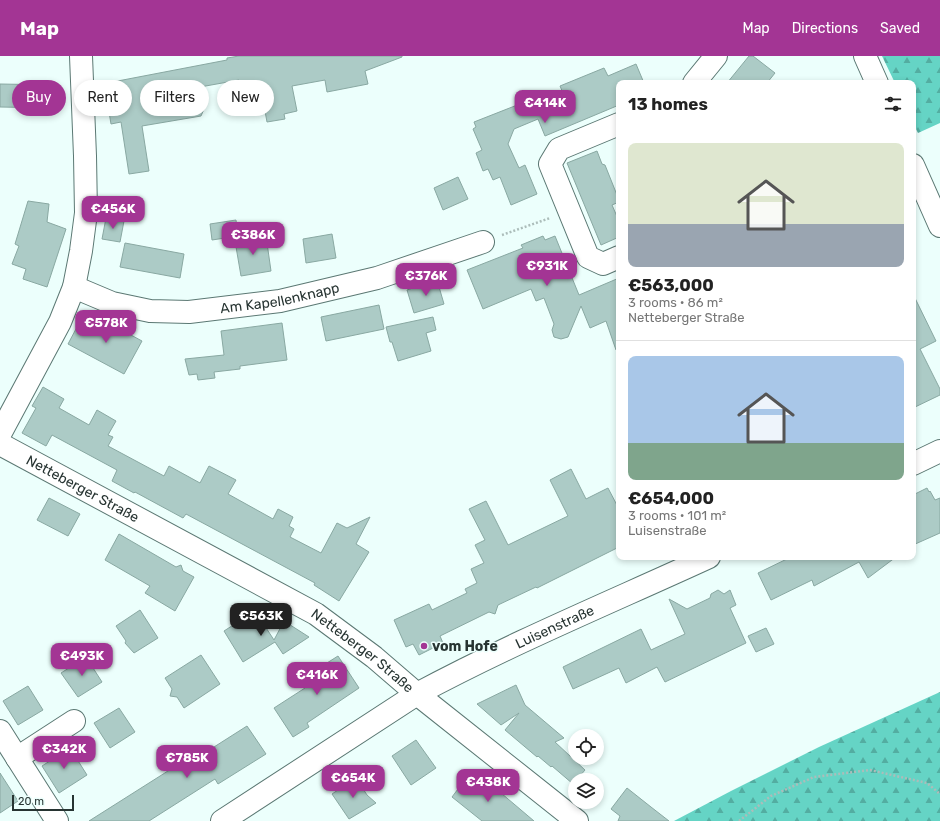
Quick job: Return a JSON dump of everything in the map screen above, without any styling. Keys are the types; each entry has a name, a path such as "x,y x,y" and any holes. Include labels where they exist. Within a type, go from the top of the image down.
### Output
{"street":[{"path":"0,434 60,322 74,287 81,251 86,212 81,56"},
{"path":"696,80 716,56"},
{"path":"865,56 877,80"},
{"path":"878,80 879,56"},
{"path":"616,125 559,149 550,164 588,257 603,264 616,258"},
{"path":"916,172 940,226"},
{"name":"Am Kapellenknapp","path":"74,287 112,303 150,311 190,312 280,301 377,278 483,242"},
{"name":"Netteberger Straße","path":"0,444 316,614 374,657 417,694 577,821"},
{"path":"916,463 940,451"},
{"name":"Luisenstraße","path":"222,821 417,694 535,636 701,560"},
{"path":"17,758 74,721"},
{"path":"0,731 57,821"}],"path":[{"path":"483,242 570,211"},
{"path":"738,821 771,796 814,777 870,770 927,783 940,794"}],"green space":[{"path":"882,56 940,56 940,123 918,133 916,129 916,80 894,80"},
{"path":"940,692 940,821 674,821 819,747"}],"building":[{"path":"239,56 402,56 365,71 368,84 327,92 325,80 292,86 297,111 284,114 285,119 267,122 266,116 274,116 274,80 217,80 217,84 209,85 209,80 140,80 140,116 201,116 142,126 149,171 129,174 121,122 111,124 110,116 132,116 132,80 123,80 227,60 227,58"},
{"path":"749,56 753,56 775,73 769,80 729,80"},
{"path":"636,64 643,80 616,80 616,106 545,136 538,119 514,129 508,144 519,168 525,165 537,194 511,205 500,177 493,180 488,169 483,171 476,153 482,150 473,129 476,127 474,122 530,100 532,105 563,93 560,86 604,68 608,76"},
{"path":"0,84 12,84 12,107 0,107"},
{"path":"597,151 602,164 605,165 616,192 616,203 612,205 616,214 616,238 601,245 567,163"},
{"path":"458,177 468,199 443,210 434,188"},
{"path":"28,201 49,204 47,222 66,229 47,287 23,279 26,269 12,264 19,246 15,244"},
{"path":"106,218 124,221 120,242 102,239"},
{"path":"236,220 238,236 212,240 210,224"},
{"path":"332,234 336,258 306,263 303,239"},
{"path":"266,236 271,271 241,276 235,241"},
{"path":"543,236 545,240 555,236 579,295 616,279 616,350 606,321 590,328 581,306 568,337 561,339 554,337 552,330 554,324 544,298 536,301 531,289 483,309 467,270 523,248 521,245"},
{"path":"125,243 184,254 180,278 120,267"},
{"path":"437,280 444,304 414,313 407,290"},
{"path":"916,300 936,341 920,349 940,389 940,395 916,407"},
{"path":"379,305 384,329 326,341 321,317"},
{"path":"94,315 142,341 124,374 68,344 77,327 85,331"},
{"path":"433,317 436,330 426,333 431,351 398,361 392,342 390,342 386,327"},
{"path":"282,323 287,360 240,366 240,369 214,372 215,378 198,380 197,374 189,375 185,359 224,355 221,331"},
{"path":"43,387 64,399 59,408 89,425 97,410 116,421 108,435 113,437 108,446 164,476 169,466 200,483 209,466 236,480 228,494 273,519 278,509 293,517 289,526 294,529 290,537 321,553 337,523 347,528 370,517 356,544 369,552 339,601 314,585 315,583 186,514 183,518 112,481 117,470 52,435 46,446 22,433 36,408 32,406"},
{"path":"571,469 586,499 608,488 616,503 616,548 537,588 536,587 498,605 495,614 489,612 440,636 443,643 419,655 413,644 406,647 394,620 429,604 432,610 467,593 465,589 477,583 471,569 484,563 475,545 485,540 469,509 486,501 508,545 568,516 550,480"},
{"path":"927,488 935,500 940,498 940,533 916,544 916,494"},
{"path":"49,498 80,514 68,536 37,520"},
{"path":"119,534 176,567 181,565 183,571 194,577 175,611 145,593 150,586 105,560"},
{"path":"785,560 892,560 868,578 859,562 814,586 812,580 771,600 758,573"},
{"path":"718,590 724,594 730,590 736,605 730,608 746,643 665,682 657,667 626,683 619,668 573,689 563,667 641,629 651,650 685,634 669,599 687,609 710,598 711,594"},
{"path":"140,610 158,638 134,653 125,643 126,641 116,626"},
{"path":"255,611 274,640 284,621 309,637 283,654 275,642 243,662 224,631"},
{"path":"766,628 774,644 756,652 748,636"},
{"path":"201,655 220,684 184,708 177,697 170,696 172,689 165,678"},
{"path":"338,656 359,688 307,723 309,727 293,737 274,708 305,688 300,680"},
{"path":"86,657 102,682 78,697 61,673"},
{"path":"516,685 525,705 564,738 555,742 568,754 568,765 580,765 585,770 582,773 568,773 568,780 552,766 551,767 538,756 537,757 505,730 519,713 501,725 477,704"},
{"path":"28,686 43,710 18,725 3,701"},
{"path":"119,708 135,732 110,748 94,723"},
{"path":"247,726 266,754 218,784 215,779 149,821 89,821 179,764 181,768"},
{"path":"416,740 436,768 411,785 392,756"},
{"path":"70,748 87,775 59,793 42,766"},
{"path":"0,773 18,801 0,813"},
{"path":"477,775 487,783 488,782 534,821 482,821 452,797 464,781 469,785"},
{"path":"356,778 367,795 376,803 349,819 332,794"},
{"path":"627,788 669,821 618,821 620,816 611,809"}],"place":[{"name":"vom Hofe","path":"424,646"}]}
